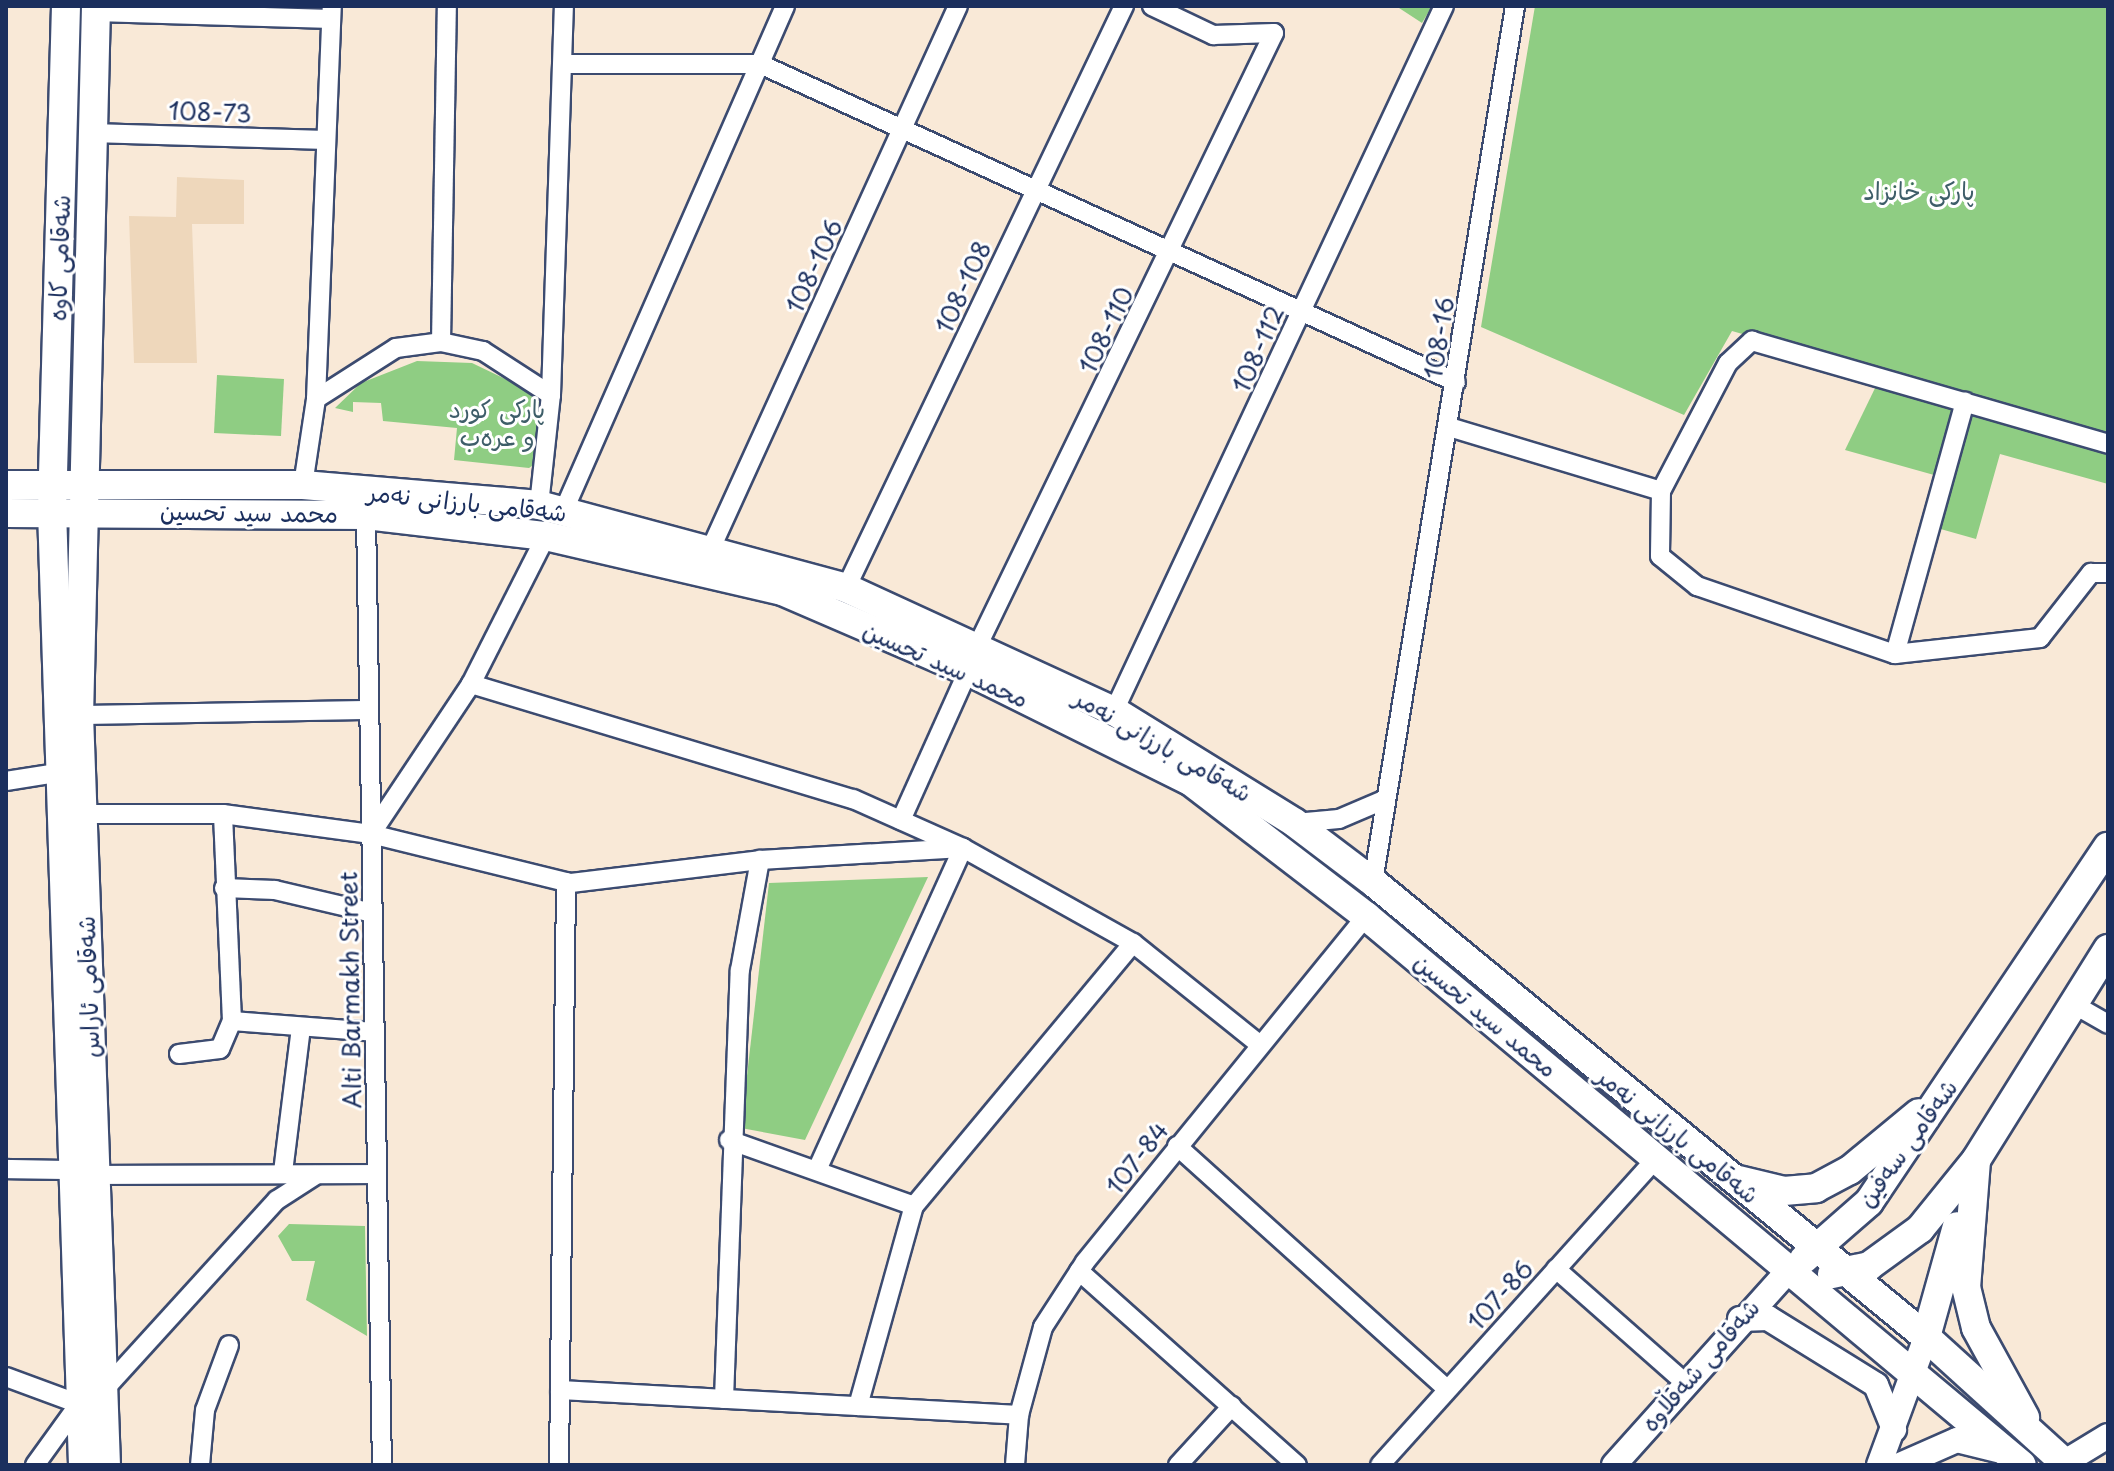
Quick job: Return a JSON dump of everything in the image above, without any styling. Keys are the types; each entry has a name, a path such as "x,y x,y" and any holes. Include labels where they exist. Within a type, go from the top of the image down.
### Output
{"main road":[{"name":"شەقامی کاوە","path":"66,6 63,95 66,496"},
{"name":"شەقامی کاوە","path":"66,496 92,133 96,9"},
{"path":"63,95 93,96"},
{"name":"شەقامی بارزانی نەمر","path":"6,485 66,496 303,485 551,508 712,546 846,588 973,659 1114,711 1295,823 1373,882 1926,1337 2066,1464"},
{"name":"محمد سید تحسین","path":"6,513 66,496 366,515 546,536 782,591 973,659 1190,781 1366,916 1915,1371 2015,1459"},
{"name":"شەقامی ئاراس","path":"66,496 82,814 83,1173"},
{"name":"شەقامی ئاراس","path":"66,496 57,773 83,1173 91,1398 83,1465"},
{"name":"شەقامی سەفین","path":"1790,1269 1818,1249 1869,1202 2108,847"},
{"path":"1790,1269 1848,1273 1906,1244 1976,1160 2108,949"},
{"path":"1727,1176 1784,1191 1816,1188 1850,1170 1947,1090"},
{"path":"1879,1465 1926,1337 1976,1160"},
{"path":"1976,1160 1966,1287 1976,1328 2038,1438"},
{"path":"1869,1202 1848,1273 1857,1308 1887,1348"},
{"name":"شەقامی شەقڵاوە","path":"1614,1465 1740,1319 1790,1269"},
{"path":"1740,1319 1768,1318 1876,1385 1894,1429"},
{"name":"شەقامی ئاراس","path":"91,1398 106,1465"},
{"path":"2066,1464 2108,1436"},
{"path":"1900,1465 1957,1440 2015,1459"}],"street":[{"path":"441,342 447,6"},
{"path":"551,508 551,395 564,6"},
{"path":"551,508 785,6"},
{"name":"108-106","path":"712,546 958,6"},
{"name":"108-108","path":"846,588 1124,6"},
{"name":"108-110","path":"901,820 973,659 1274,33 1213,35 1152,6"},
{"name":"108-112","path":"1114,711 1444,6"},
{"name":"108-16","path":"1373,882 1410,679 1515,6"},
{"path":"96,9 332,12 316,399 303,485"},
{"path":"564,64 760,64 1456,382"},
{"name":"108-73","path":"92,133 326,140"},
{"path":"2108,444 1752,341 1728,363 1661,491 1660,556 1697,586 1895,654 2040,638 2091,573 2108,573"},
{"path":"316,399 396,348 441,342 483,351 551,395"},
{"path":"1895,654 1965,402"},
{"path":"1449,427 1661,491"},
{"name":"Alti Barmakh Street","path":"366,515 382,1465"},
{"path":"371,834 471,684 546,536"},
{"path":"471,684 901,820 963,848 1133,943 1258,1043"},
{"path":"79,715 369,710"},
{"path":"6,781 57,773"},
{"path":"1295,823 1339,819 1386,799"},
{"path":"82,814 223,814 371,834 566,882 760,860 963,848"},
{"path":"179,1054 220,1049 232,1021 223,814"},
{"path":"818,1167 963,848"},
{"path":"724,1399 729,1140 740,970 760,860"},
{"path":"559,1465 566,882"},
{"path":"224,888 275,890 372,913"},
{"name":"107-84","path":"1015,1465 1019,1415 1043,1327 1079,1271 1177,1146 1258,1043 1366,916"},
{"path":"858,1406 914,1206 1133,943"},
{"path":"2073,1004 2108,1024"},
{"path":"232,1021 374,1032"},
{"path":"283,1172 301,1027"},
{"path":"729,1140 818,1167 914,1206"},
{"path":"1177,1146 1447,1389"},
{"name":"107-86","path":"1380,1465 1657,1157"},
{"path":"6,1169 83,1173 377,1174"},
{"path":"35,1465 91,1398 277,1200 316,1175"},
{"path":"1556,1269 1684,1382"},
{"path":"1079,1271 1297,1465"},
{"path":"200,1465 205,1410 229,1345"},
{"path":"9,1381 91,1398"},
{"path":"560,1390 1019,1415"},
{"path":"1178,1465 1232,1406"}],"shaded area":[{"path":"177,177 244,180 244,224 192,224 197,363 134,363 129,216 176,217"}],"green space":[{"path":"1396,6 1432,6 1422,23"},
{"name":"پارکی خانزاد","path":"1535,6 2108,6 2108,439 1732,331 1684,415 1481,327"},
{"name":"پاركی كورد و عرەب","path":"417,361 472,363 522,387 539,402 539,461 529,468 454,460 457,428 383,421 381,403 353,402 353,412 335,408 361,383"},
{"path":"217,375 284,379 281,436 214,433"},
{"path":"1878,382 1957,403 1934,475 1845,450"},
{"path":"1972,403 2108,441 2108,484 2000,454 1976,539 1937,528"},
{"path":"928,877 805,1140 741,1128 769,883"},
{"path":"289,1224 365,1226 367,1336 306,1300 315,1261 292,1261 278,1236"}]}
